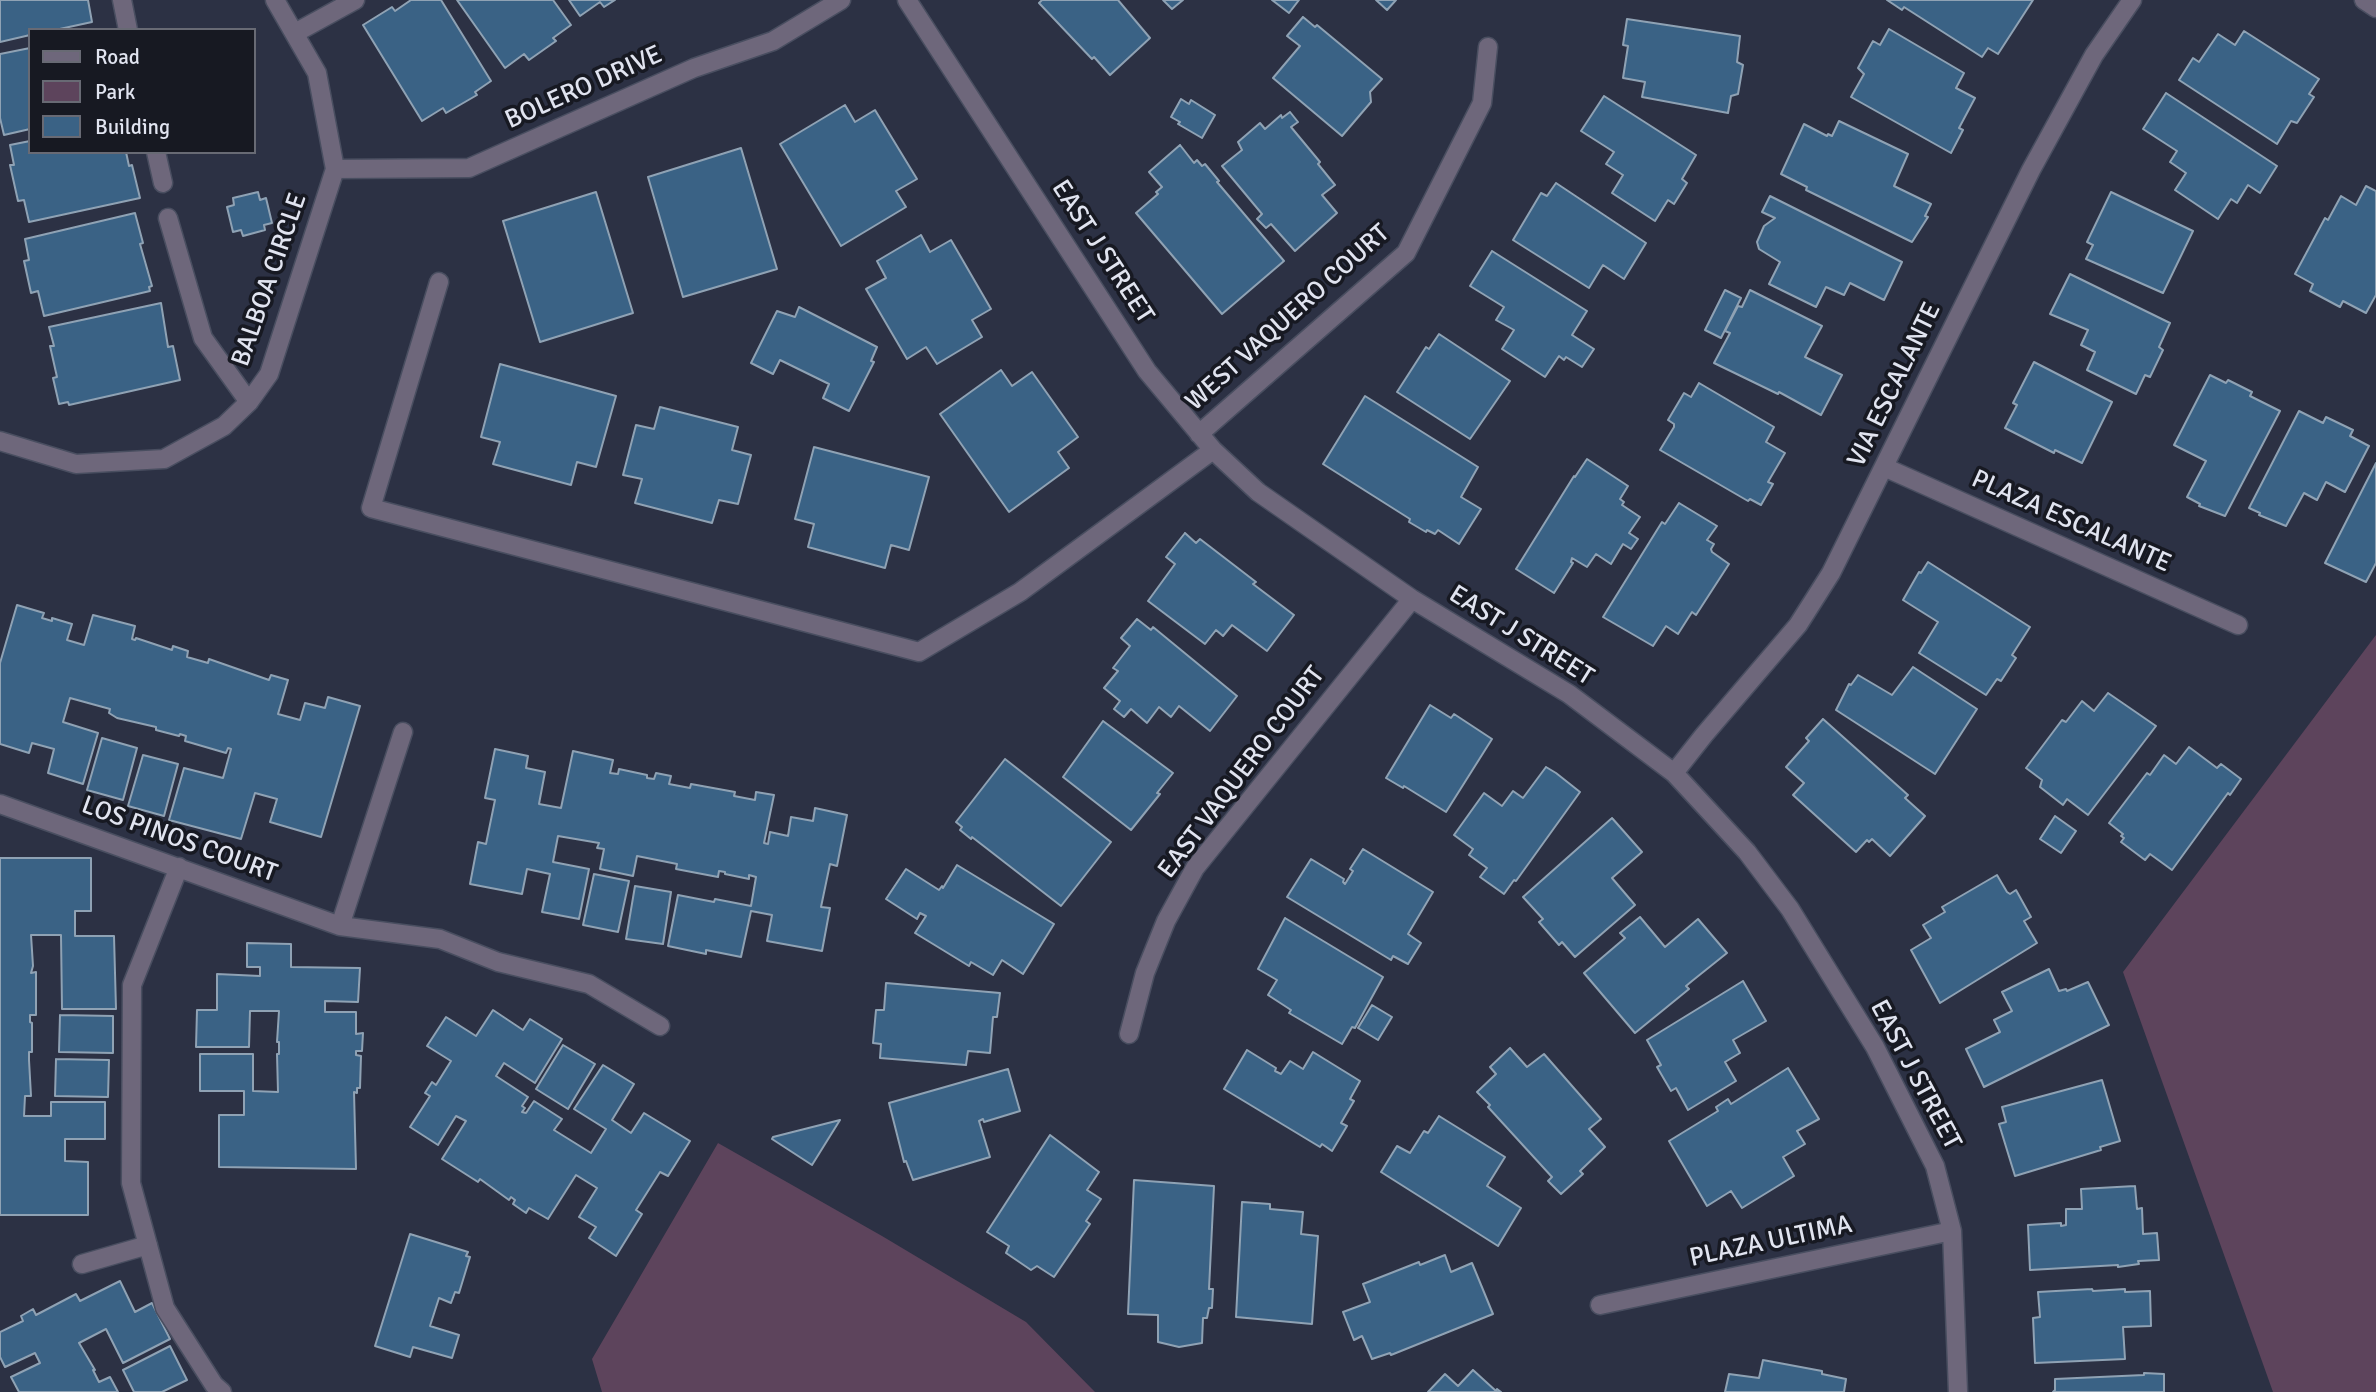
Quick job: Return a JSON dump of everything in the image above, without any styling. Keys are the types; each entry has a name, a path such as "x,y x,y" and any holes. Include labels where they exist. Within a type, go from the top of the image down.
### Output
{"street":[{"path":"122,0 128,28"},
{"name":"BALBOA CIRCLE","path":"0,441 76,464 164,459 224,426 249,402 269,374 335,169 317,73 275,0"},
{"path":"295,33 355,0"},
{"name":"BOLERO DRIVE","path":"335,169 469,168 694,68 773,41 841,0"},
{"name":"EAST J STREET","path":"907,0 1147,371 1213,450 1258,492 1412,599 1569,694 1674,773 1747,852 1790,909 1875,1047 1936,1166 1952,1231 1958,1392"},
{"name":"VIA ESCALANTE","path":"1674,773 1798,625 1831,573 2031,170 2094,55 2132,0"},
{"path":"2364,0 2376,8"},
{"name":"WEST VAQUERO COURT","path":"1199,434 1406,253 1482,103 1488,47"},
{"path":"156,154 163,183"},
{"path":"168,218 203,338 249,402"},
{"path":"439,282 371,508 919,652 1020,592 1213,450"},
{"name":"PLAZA ESCALANTE","path":"1884,467 2238,625"},
{"name":"EAST VAQUERO COURT","path":"1129,1034 1144,973 1166,921 1195,869 1412,599"},
{"path":"340,926 403,732"},
{"name":"LOS PINOS COURT","path":"0,804 340,926 440,939 498,962 589,984 660,1026"},
{"path":"179,867 132,985 131,1183 165,1308 214,1385 222,1392"},
{"name":"PLAZA ULTIMA","path":"1600,1305 1952,1231"},
{"path":"82,1264 148,1245"}],"green space":[{"path":"2376,635 2376,1392 2273,1392 2123,972"},
{"path":"718,1143 1026,1322 1095,1392 602,1392 592,1359"}],"building":[{"path":"0,0 88,0 92,22 64,28 28,28 28,35 0,42"},
{"path":"411,0 441,0 491,81 475,92 477,95 446,113 443,108 422,121 363,25 392,7 395,11"},
{"path":"457,0 553,0 571,25 553,38 556,41 529,60 524,54 505,68"},
{"path":"569,0 615,0 604,7 600,2 580,16"},
{"path":"1042,0 1118,0 1150,38 1110,75 1039,3"},
{"path":"1163,0 1183,0 1172,9"},
{"path":"1272,0 1299,0 1289,13"},
{"path":"1376,0 1396,0 1387,10"},
{"path":"1887,0 2033,0 1998,54 1988,48 1982,57 1904,7 1902,10"},
{"path":"1303,17 1315,27 1317,25 1382,79 1370,92 1371,102 1342,136 1273,78 1300,46 1287,36"},
{"path":"1627,19 1740,36 1737,62 1743,65 1738,94 1731,96 1728,113 1642,97 1645,82 1623,78 1628,46 1623,45"},
{"path":"1889,29 1964,73 1956,88 1975,98 1959,128 1963,130 1951,153 1851,97 1864,74 1858,68 1873,41 1880,45"},
{"path":"2244,31 2319,79 2309,94 2314,97 2297,123 2291,121 2277,144 2179,80 2193,58 2199,62 2218,34 2235,45"},
{"path":"28,48 28,129 4,135 0,118 0,54"},
{"path":"2166,93 2277,166 2260,193 2248,185 2237,203 2231,199 2218,219 2175,190 2186,173 2170,162 2177,151 2143,129"},
{"path":"1604,96 1696,155 1682,179 1687,183 1674,204 1668,200 1655,221 1612,193 1623,175 1606,164 1614,152 1581,131"},
{"path":"1181,99 1189,104 1191,100 1215,115 1202,138 1171,117"},
{"path":"845,105 855,122 875,110 917,179 896,191 906,207 841,246 780,144"},
{"path":"1290,112 1298,122 1291,127 1335,185 1322,195 1337,213 1295,251 1271,224 1266,228 1257,219 1262,214 1222,166 1242,150 1238,142 1260,123 1265,129 1281,115 1282,118"},
{"path":"1839,121 1908,154 1894,186 1931,204 1925,216 1928,217 1912,242 1806,190 1807,187 1781,174 1804,124 1832,136"},
{"path":"28,141 28,154 126,154 140,198 29,222 24,200 18,201 10,165 14,165 10,145"},
{"path":"1180,145 1194,163 1197,160 1202,166 1205,164 1284,261 1222,314 1136,213 1158,194 1156,192 1162,187 1149,172"},
{"path":"741,148 777,269 683,297 648,177"},
{"path":"1556,183 1646,243 1624,279 1603,265 1589,288 1513,240 1541,193 1547,196"},
{"path":"2366,186 2376,191 2376,295 2366,313 2343,301 2340,307 2310,291 2313,284 2295,274 2325,218 2328,220 2341,196 2356,205"},
{"path":"258,192 260,200 266,198 272,223 264,225 265,230 243,236 241,230 233,232 227,207 234,205 233,198"},
{"path":"596,192 633,313 540,342 503,221"},
{"path":"2111,192 2193,231 2163,293 2086,259 2093,245 2087,242"},
{"path":"1770,196 1902,262 1884,300 1850,283 1844,295 1826,287 1816,307 1769,284 1780,262 1759,249 1757,242 1764,226 1775,218 1762,212"},
{"path":"135,213 143,243 140,244 152,286 149,287 150,291 44,316 38,291 31,293 24,261 29,260 25,239"},
{"path":"921,235 930,252 951,240 991,309 972,320 982,337 937,364 926,347 907,359 866,289 886,278 877,261"},
{"path":"1492,251 1587,311 1572,335 1594,349 1582,367 1566,357 1564,360 1559,356 1545,377 1502,349 1514,330 1496,320 1504,307 1470,286"},
{"path":"2070,274 2170,323 2159,347 2163,350 2150,377 2145,375 2136,394 2087,370 2095,352 2081,345 2088,330 2050,314"},
{"path":"1725,290 1741,298 1721,338 1705,330"},
{"path":"1750,290 1822,326 1805,357 1842,375 1821,415 1779,392 1778,394 1714,363 1730,333 1725,331"},
{"path":"161,303 168,347 173,346 180,380 69,405 68,402 59,404 53,378 57,377 49,327"},
{"path":"799,307 877,347 871,361 874,362 849,411 823,398 829,384 780,360 773,374 751,363 777,311 795,317"},
{"path":"1439,334 1510,381 1470,439 1397,392 1426,347 1429,349"},
{"path":"2034,362 2112,402 2082,463 2055,450 2054,453 2005,428 2017,405 2013,403"},
{"path":"500,364 616,396 596,467 577,462 571,485 493,464 500,442 481,437"},
{"path":"1001,370 1012,386 1032,372 1078,437 1058,452 1069,468 1009,512 940,414"},
{"path":"2210,375 2226,383 2228,380 2252,392 2250,396 2280,411 2225,516 2199,506 2200,504 2187,497 2206,461 2174,445"},
{"path":"1699,383 1774,427 1766,442 1785,453 1768,482 1773,484 1761,505 1750,499 1748,501 1660,450 1674,427 1668,420 1684,393 1691,397"},
{"path":"1365,396 1478,467 1461,497 1481,509 1459,544 1438,530 1435,534 1427,530 1426,532 1409,522 1410,519 1323,464"},
{"path":"660,407 738,427 732,450 751,455 738,504 719,500 712,523 635,503 642,479 623,475 636,425 654,429"},
{"path":"2299,411 2323,423 2326,417 2353,430 2350,436 2369,446 2345,492 2326,482 2317,500 2304,493 2286,526 2249,508"},
{"path":"814,447 929,477 909,550 891,545 885,568 808,547 814,524 795,519"},
{"path":"1587,459 1628,486 1620,499 1624,502 1622,505 1640,517 1629,533 1638,539 1631,549 1623,544 1611,564 1596,554 1587,567 1572,558 1573,563 1554,593 1516,569"},
{"path":"2376,463 2376,563 2366,582 2325,563"},
{"path":"1679,503 1717,526 1707,540 1714,544 1712,552 1729,564 1696,615 1692,612 1678,634 1666,626 1653,646 1603,617 1662,522 1665,524"},
{"path":"1185,533 1196,543 1200,539 1294,615 1267,651 1232,625 1223,636 1216,630 1205,644 1148,601 1175,564 1166,557"},
{"path":"1928,562 2030,627 2012,655 2016,658 2001,681 1997,679 1986,695 1919,653 1938,622 1903,600"},
{"path":"17,605 44,613 42,618 72,624 67,640 84,645 93,615 135,626 132,639 135,640 136,638 172,650 173,646 188,651 187,657 208,663 209,659 269,680 271,675 288,680 278,714 300,720 305,703 325,708 328,697 360,706 321,837 270,822 277,799 255,793 241,839 169,820 184,768 223,778 231,749 228,748 226,753 185,741 186,736 117,718 109,713 110,709 70,698 63,722 98,733 83,784 48,773 54,749 32,743 29,753 0,744 0,663"},
{"path":"1137,619 1151,630 1153,627 1237,696 1210,731 1179,706 1171,717 1159,707 1147,723 1131,709 1124,717 1114,709 1120,701 1104,688 1118,671 1113,668 1130,646 1121,638"},
{"path":"1913,667 1977,709 1935,774 1836,710 1849,684 1851,685 1858,675 1892,695"},
{"path":"2108,693 2156,726 2088,815 2067,799 2063,805 2040,787 2042,780 2026,768 2062,720 2066,722 2082,701 2094,711"},
{"path":"1430,705 1451,718 1454,714 1492,739 1446,812 1386,778"},
{"path":"1823,719 1908,795 1905,798 1925,816 1890,856 1872,839 1869,842 1867,840 1856,852 1793,795 1804,783 1786,767 1809,741 1806,738"},
{"path":"1103,721 1173,773 1131,830 1063,777"},
{"path":"102,738 137,748 123,800 87,790"},
{"path":"2189,747 2217,768 2221,764 2241,779 2172,870 2150,854 2145,860 2121,842 2123,834 2109,823 2164,755 2176,764"},
{"path":"495,749 528,756 526,768 545,772 539,804 561,808 573,751 613,760 610,773 618,774 619,769 654,779 656,773 671,776 669,784 690,788 691,784 735,792 734,796 755,800 756,792 774,795 764,843 768,844 770,832 788,836 791,817 813,821 815,808 847,815 837,866 830,864 821,907 830,908 822,951 767,941 772,915 751,911 741,957 706,950 706,954 668,946 678,895 751,906 756,877 749,875 749,879 719,871 718,877 676,869 677,864 637,856 633,876 600,869 604,849 597,848 599,843 558,836 553,862 589,869 579,919 542,912 550,874 527,869 522,894 470,884 478,842 486,844 495,800 485,798"},
{"path":"143,755 178,764 164,816 128,806"},
{"path":"1005,759 1111,842 1061,906 972,837 971,839 960,830 962,827 956,822"},
{"path":"1546,767 1580,792 1504,894 1480,877 1487,868 1469,855 1473,849 1454,835 1484,793 1502,806 1513,791 1523,798"},
{"path":"2055,816 2076,831 2061,853 2040,839"},
{"path":"1612,818 1642,852 1612,878 1635,905 1575,957 1562,942 1559,945 1539,922 1543,919 1523,897"},
{"path":"1363,849 1433,892 1408,934 1421,943 1408,964 1393,956 1391,960 1287,897 1311,859 1344,879 1345,884 1353,871 1350,869"},
{"path":"0,858 91,858 91,911 75,911 75,936 114,936 116,1009 62,1009 61,935 31,935 31,973 36,972 36,1015 30,1015 31,1096 25,1096 24,1116 51,1116 51,1102 105,1102 105,1139 65,1139 65,1161 88,1162 88,1215 0,1215"},
{"path":"957,865 1054,924 1023,974 1002,960 993,975 971,962 969,966 915,933 926,916 920,913 917,919 886,899 906,869 939,890"},
{"path":"594,874 629,881 618,932 583,925"},
{"path":"1997,875 2007,892 2010,894 2016,890 2031,917 2024,921 2037,943 1940,1003 1911,950 1931,938 1923,925 1945,912 1942,907"},
{"path":"635,886 671,892 663,944 626,939"},
{"path":"1640,917 1665,947 1698,919 1727,953 1686,986 1689,989 1635,1033 1584,973 1625,938 1620,933"},
{"path":"1285,918 1383,977 1355,1028 1352,1027 1342,1044 1289,1013 1291,1010 1268,995 1277,980 1258,969"},
{"path":"247,943 291,944 291,967 360,968 358,1002 325,1001 325,1012 356,1012 356,1034 363,1033 362,1051 356,1051 356,1055 361,1056 360,1088 357,1088 357,1093 354,1092 356,1169 219,1167 219,1115 244,1115 244,1091 200,1091 200,1054 253,1054 253,1091 278,1092 279,1011 250,1011 249,1047 196,1047 197,1010 217,1010 217,974 260,976 260,967 247,967"},
{"path":"2049,969 2059,991 2067,991 2088,982 2109,1025 1984,1087 1966,1049 2000,1032 1994,1020 2012,1011 2002,992"},
{"path":"1743,981 1766,1021 1733,1040 1740,1053 1725,1062 1736,1081 1688,1110 1676,1088 1671,1091 1657,1067 1661,1065 1647,1040"},
{"path":"886,983 1000,993 997,1017 993,1017 990,1053 968,1051 966,1065 880,1058 881,1044 873,1043 876,1010 884,1010"},
{"path":"1372,1005 1392,1017 1378,1040 1358,1028"},
{"path":"493,1010 523,1030 530,1019 562,1039 535,1083 504,1063 496,1076 528,1097 522,1106 525,1108 522,1112 526,1113 534,1101 562,1119 554,1130 591,1153 606,1129 574,1109 603,1065 634,1084 612,1120 631,1133 644,1113 690,1141 668,1176 660,1172 636,1210 642,1214 616,1256 589,1238 596,1227 579,1217 597,1188 576,1175 548,1219 529,1208 526,1213 513,1204 515,1200 511,1197 509,1200 480,1179 478,1182 442,1159 466,1121 456,1116 438,1145 410,1127 430,1096 425,1093 432,1082 436,1085 451,1061 427,1046 446,1017 476,1036"},
{"path":"60,1015 113,1016 113,1053 59,1052"},
{"path":"563,1045 595,1064 568,1109 536,1089"},
{"path":"1510,1048 1527,1067 1544,1054 1601,1119 1589,1129 1605,1147 1580,1171 1583,1174 1561,1194 1548,1181 1552,1177 1477,1092 1496,1074 1490,1067"},
{"path":"1247,1050 1281,1074 1290,1061 1303,1069 1313,1052 1360,1081 1350,1099 1354,1101 1341,1123 1347,1126 1332,1151 1322,1144 1320,1147 1224,1089"},
{"path":"56,1059 109,1060 108,1097 55,1096"},
{"path":"1788,1068 1819,1119 1797,1131 1805,1144 1783,1157 1794,1176 1742,1208 1731,1191 1707,1206 1669,1141 1718,1111 1716,1107 1728,1099 1731,1104"},
{"path":"1008,1069 1020,1111 984,1122 983,1119 979,1121 990,1157 913,1180 906,1161 904,1162 889,1103"},
{"path":"2102,1080 2120,1141 2100,1147 2101,1150 2015,1176 1999,1124 2006,1122 2002,1107"},
{"path":"1439,1116 1505,1157 1487,1186 1521,1208 1498,1246 1381,1172 1397,1146 1410,1153 1424,1131 1428,1133"},
{"path":"840,1120 812,1165 772,1139 773,1137"},
{"path":"1050,1135 1099,1172 1087,1190 1101,1199 1086,1221 1090,1224 1054,1277 1037,1266 1031,1270 1006,1253 1009,1246 987,1232"},
{"path":"1134,1180 1214,1186 1209,1289 1213,1289 1212,1308 1209,1308 1207,1318 1203,1318 1202,1343 1179,1347 1158,1342 1158,1315 1128,1314"},
{"path":"2135,1186 2137,1209 2142,1208 2143,1234 2157,1233 2159,1260 2138,1261 2139,1264 2118,1267 2030,1270 2028,1225 2066,1225 2066,1209 2082,1209 2081,1189"},
{"path":"1242,1202 1270,1204 1270,1209 1303,1212 1301,1234 1318,1236 1312,1324 1236,1317"},
{"path":"410,1234 468,1252 466,1256 470,1257 459,1293 455,1292 451,1303 439,1298 430,1326 459,1335 452,1358 413,1347 410,1357 375,1346"},
{"path":"1445,1255 1451,1272 1472,1263 1493,1314 1391,1355 1390,1353 1372,1359 1362,1336 1354,1340 1343,1312 1370,1302 1363,1284"},
{"path":"120,1281 135,1312 152,1303 170,1339 123,1363 106,1329 79,1343 99,1382 110,1377 118,1392 19,1392 11,1377 40,1363 35,1353 5,1367 0,1357 0,1332 23,1321 21,1316 33,1309 36,1315 76,1294 80,1301"},
{"path":"2092,1289 2150,1291 2151,1326 2123,1327 2125,1359 2035,1363 2033,1318 2040,1317 2038,1292"},
{"path":"170,1346 187,1380 162,1392 134,1392 123,1370"},
{"path":"1763,1360 1822,1371 1822,1374 1846,1379 1844,1392 1725,1392 1729,1374 1759,1378"},
{"path":"1473,1370 1496,1391 1497,1389 1501,1392 1428,1392 1445,1374 1458,1386"},
{"path":"2164,1374 2164,1392 2053,1392 2055,1379"}]}
